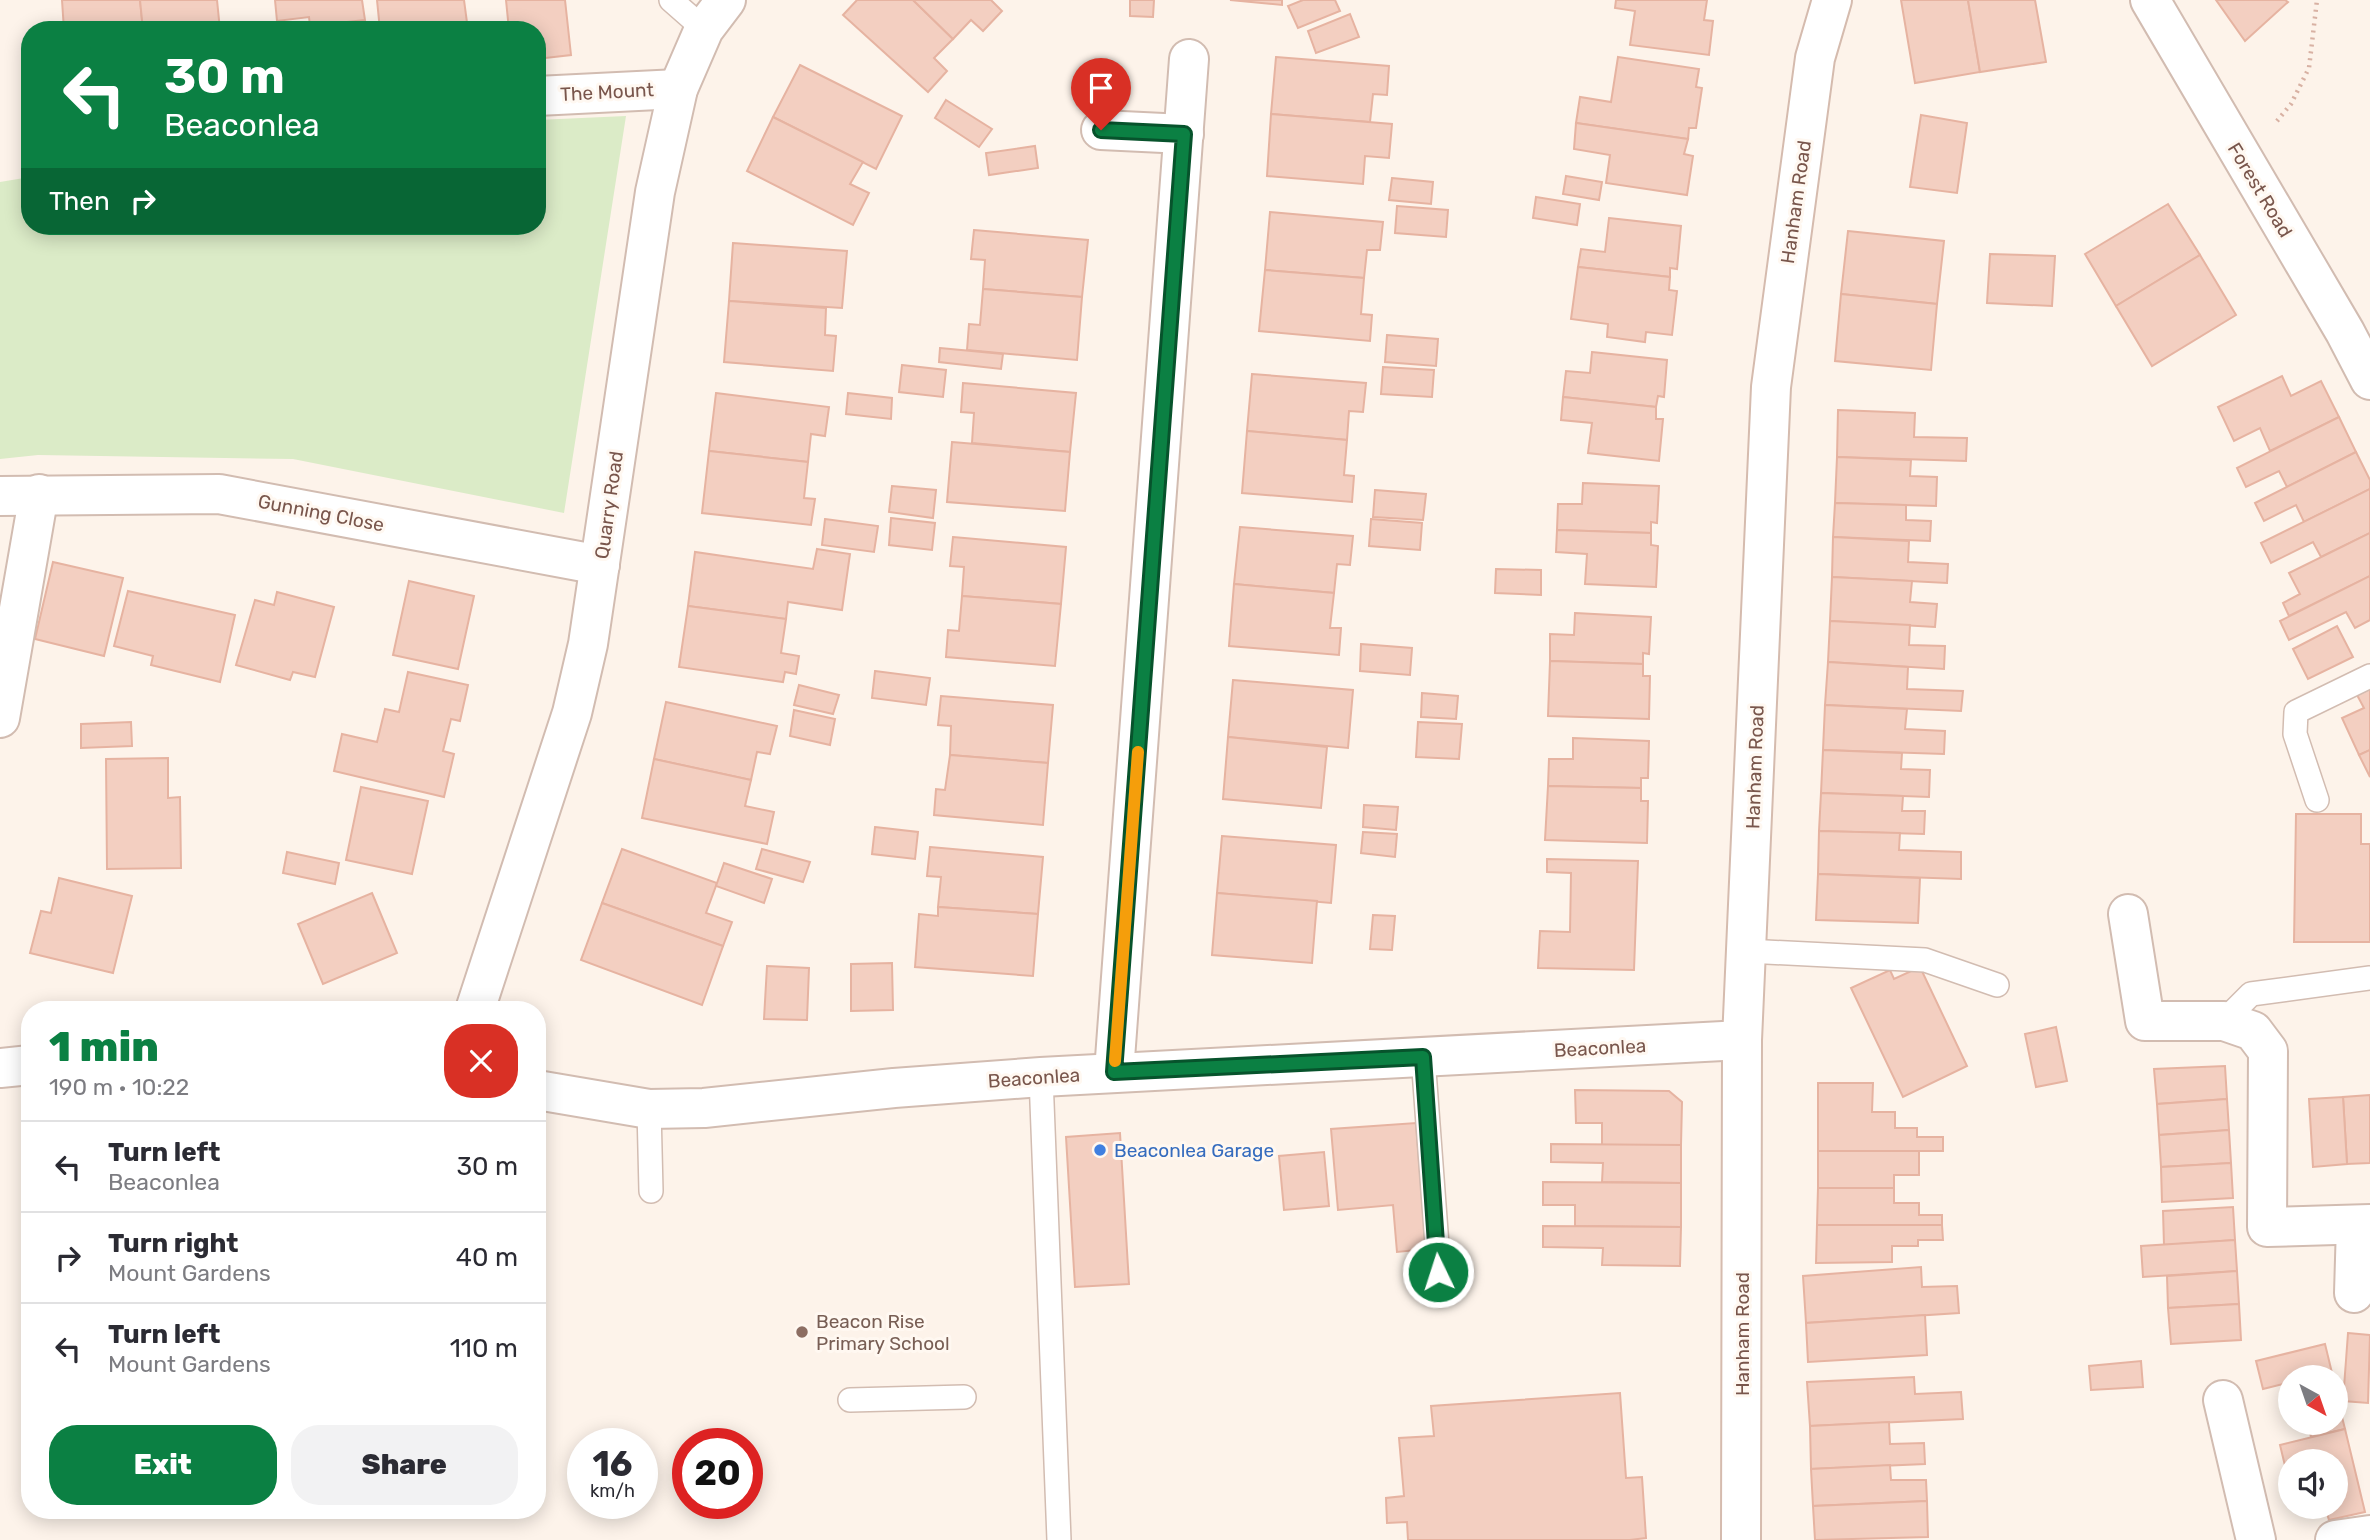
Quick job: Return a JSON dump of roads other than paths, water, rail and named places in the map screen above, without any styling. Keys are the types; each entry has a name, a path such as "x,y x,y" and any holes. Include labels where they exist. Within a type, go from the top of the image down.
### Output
{"street":[{"name":"Hanham Road","path":"1741,1540 1742,1040 1771,387 1815,58 1832,0"},
{"name":"Forest Road","path":"2150,0 2345,332 2370,380"},
{"name":"Quarry Road","path":"478,1001 572,713 588,644 654,192 677,89 715,15"},
{"path":"1114,1072 1189,59"},
{"name":"The Mount","path":"546,96 677,89"},
{"path":"1101,130 1184,134"},
{"path":"0,718 39,494"},
{"name":"Gunning Close","path":"0,496 219,494 600,565"},
{"path":"2128,914 2146,1021 2224,1021 2253,1031 2267,1051 2267,1227 2363,1225 2354,1293"},
{"name":"Beaconlea","path":"546,1092 649,1109 704,1108 1114,1072 1742,1040"},
{"path":"0,1068 21,1066"},
{"path":"2223,1401 2256,1540"},
{"path":"2335,1540 2370,1535"}],"lane":[{"path":"671,0 715,15"},
{"path":"2317,800 2295,733 2296,712 2370,676"},
{"path":"1747,951 1925,960 1997,985"},
{"path":"2224,1021 2251,994 2370,978"},
{"path":"1423,1057 1438,1272"},
{"path":"1041,1077 1059,1540"},
{"path":"649,1109 650,1191"},
{"path":"850,1400 964,1397"}],"place":[{"name":"Beaconlea Garage","path":"1100,1150"},
{"name":"Beacon Rise Primary School","path":"802,1332"}]}
